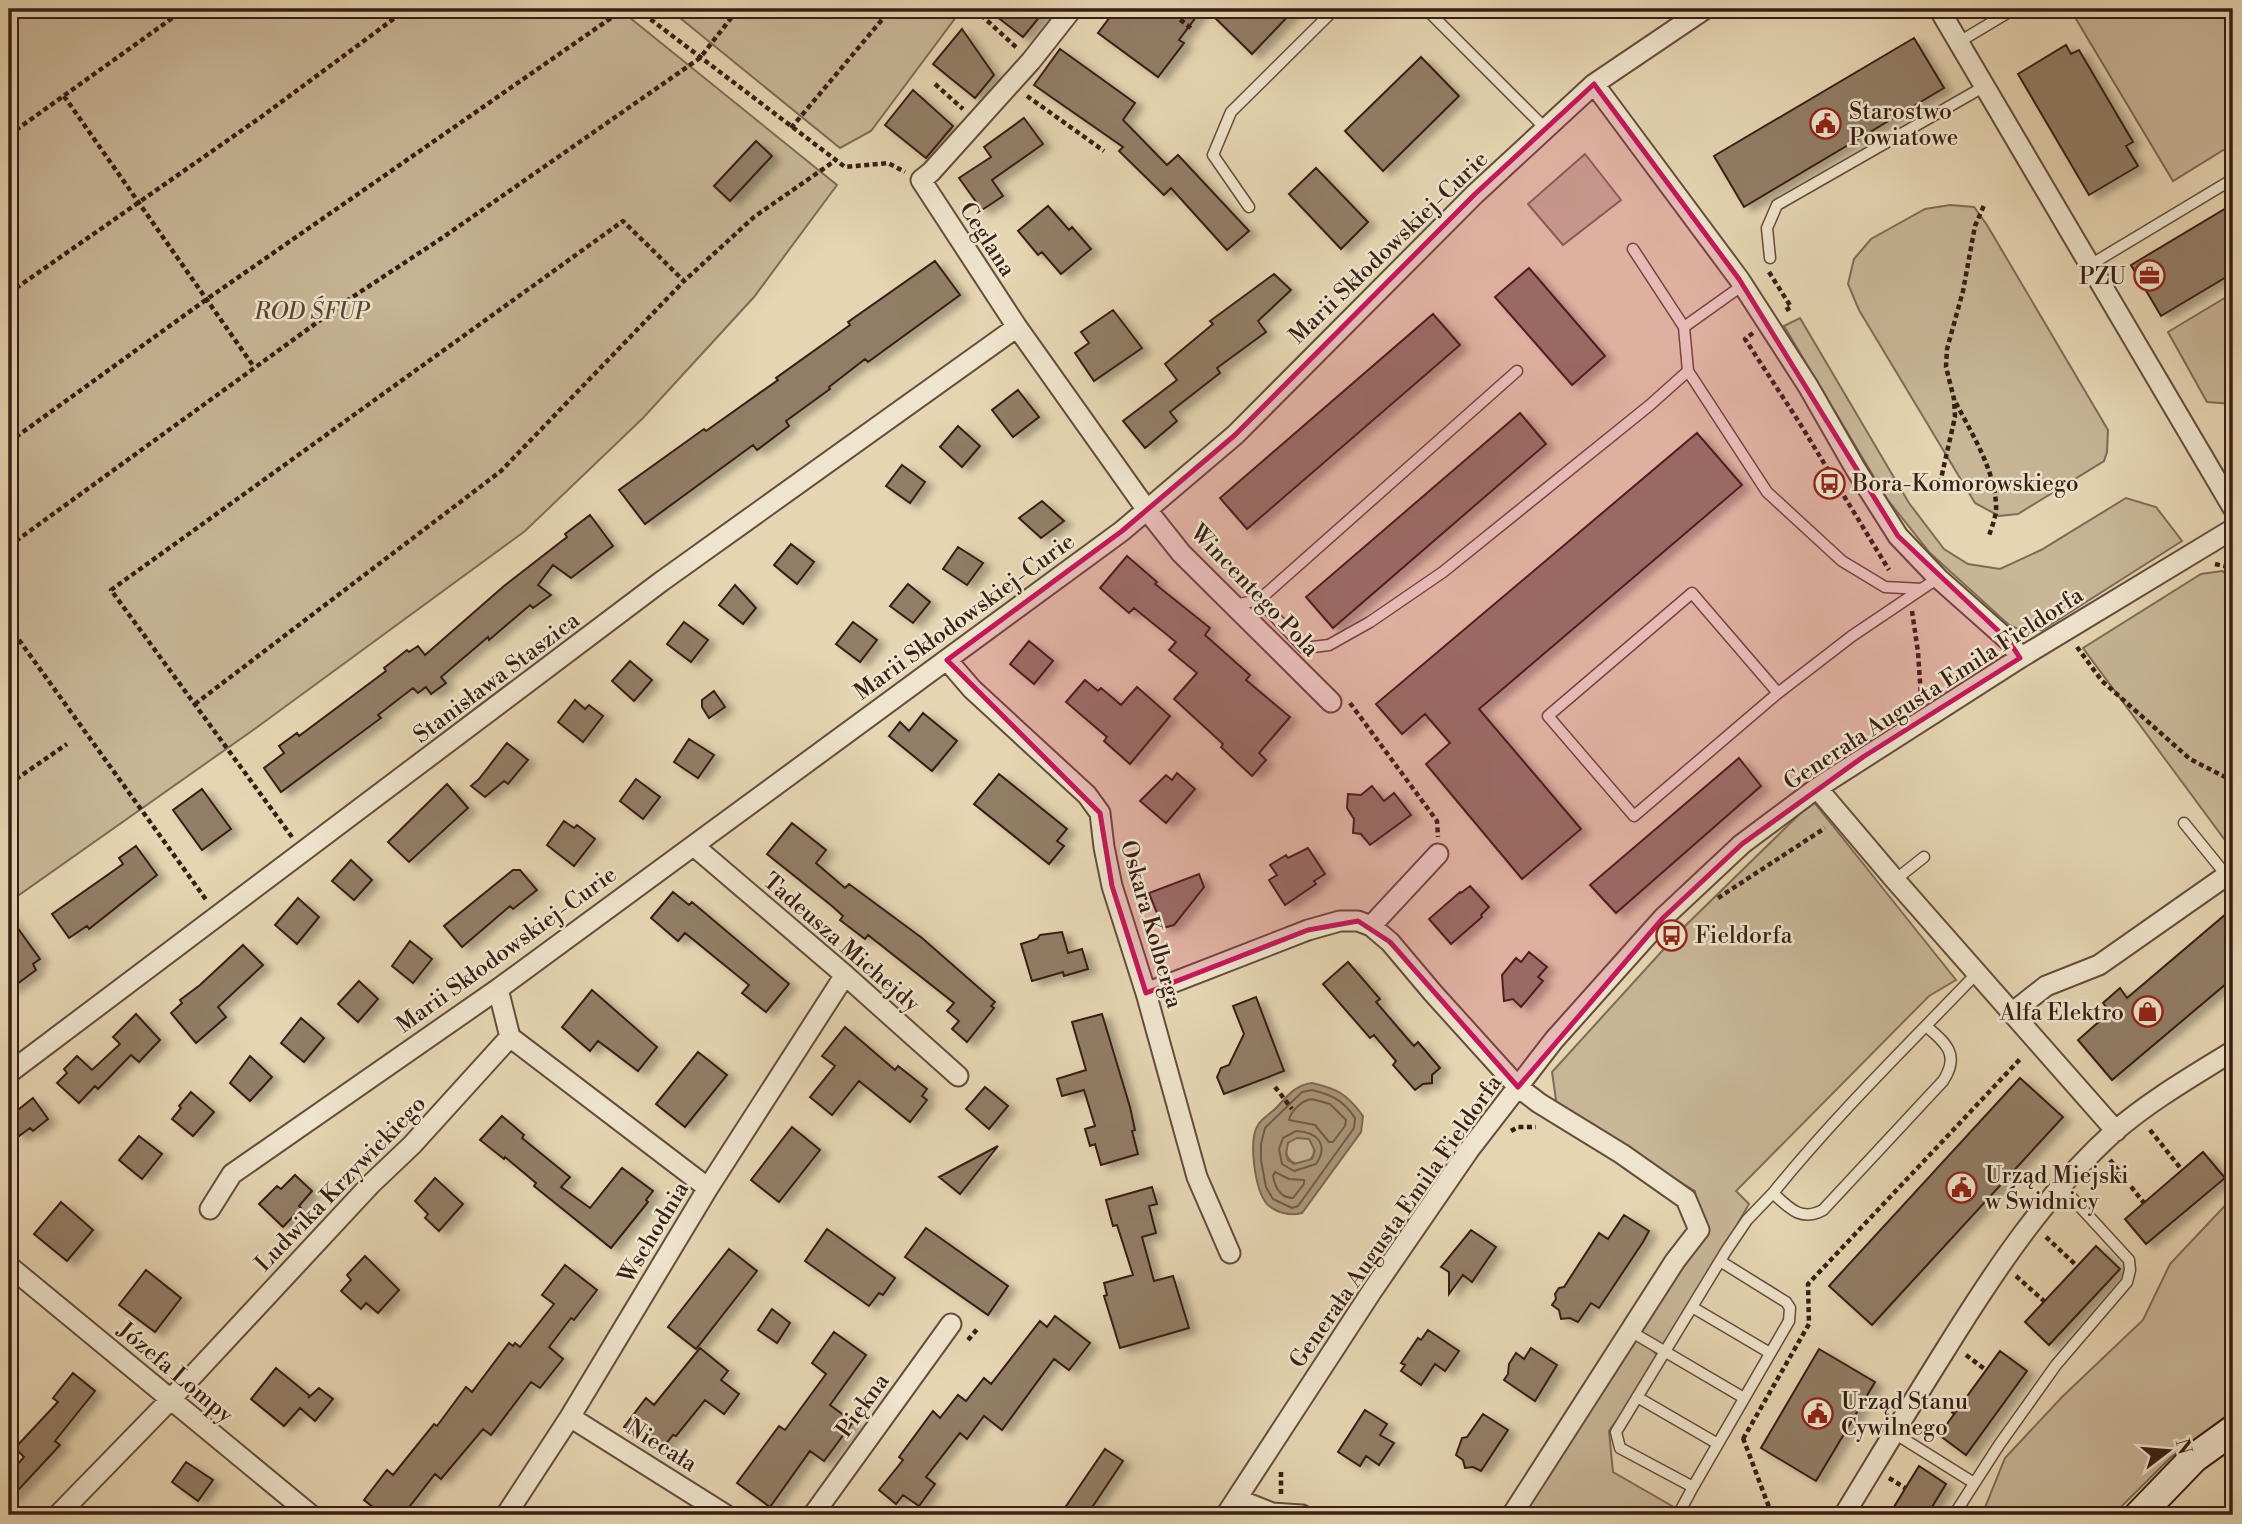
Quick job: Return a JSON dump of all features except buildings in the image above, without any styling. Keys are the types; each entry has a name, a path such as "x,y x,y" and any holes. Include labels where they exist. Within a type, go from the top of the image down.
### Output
{"street":[{"path":"921,180 1031,61 1072,9"},
{"name":"Marii Skłodowskiej-Curie","path":"210,1209 232,1174 498,989 1147,510 1235,435 1465,204 1594,84 1705,9"},
{"path":"1939,9 2233,508"},
{"path":"1594,84 1743,285 1930,584 2009,641 2020,658"},
{"name":"Ceglana","path":"921,180 1017,327 1147,510"},
{"name":"Stanisława Staszica","path":"9,1073 662,581 1017,327"},
{"name":"Wincentego Pola","path":"1147,510 1181,553 1337,698"},
{"name":"Generała Augusta Emila Fieldorfa","path":"1226,1515 1447,1182 1554,1040 1663,918 1742,845 1817,788 2020,658 2233,529"},
{"name":"Oskara Kolberga","path":"947,660 972,689 1087,794 1100,813 1112,886 1146,993 1197,1177 1230,1253"},
{"path":"1817,788 2116,1131"},
{"name":"Tadeusza Michejdy","path":"694,846 958,1076"},
{"path":"1371,926 1438,854"},
{"path":"2013,1012 2046,986 2099,965 2230,874"},
{"path":"1146,993 1308,930 1340,921 1371,926 1390,942 1518,1087 1686,1199 1699,1230 1675,1261 1512,1515"},
{"name":"Wschodnia","path":"506,1515 570,1417 708,1188 845,975"},
{"path":"498,989 510,1037 708,1188"},
{"name":"Ludwika Krzywickiego","path":"58,1515 171,1399 371,1184 412,1145 510,1037"},
{"path":"1844,1515 2007,1254 2060,1186 2116,1131 2156,1100 2233,1060"},
{"name":"Józefa Lompy","path":"9,1266 171,1399 288,1509 311,1515"},
{"name":"Piękna","path":"813,1515 951,1324"},
{"name":"Niecała","path":"570,1417 726,1515"},
{"path":"2142,1514 2194,1458 2233,1430"},
{"path":"1237,1499 1272,1513 1302,1515"}],"lane":[{"path":"1249,207 1213,155 1231,112 1335,9"},
{"path":"1426,9 1546,129"},
{"path":"1959,42 2014,9"},
{"path":"1770,258 1767,228 1777,205 1985,86"},
{"path":"2090,265 2233,179"},
{"path":"1633,249 1684,327 1688,371 1767,492 1842,561 1885,587 1930,584"},
{"path":"1684,327 1743,285"},
{"path":"1259,600 1304,648 1329,645 1370,622 1443,572 1650,405 1688,371"},
{"path":"1234,605 1259,600 1517,372"},
{"path":"1778,693 1692,593 1548,716 1634,816 1778,693 1852,636 1930,584"},
{"path":"2184,823 2230,874"},
{"path":"1895,880 1924,857"},
{"path":"1693,1487 1620,1448 1616,1432 1747,1220 1977,974"},
{"path":"1773,1193 1802,1215 1813,1216 1823,1210 1943,1081 1950,1070 1951,1055 1941,1039 1926,1026"},
{"path":"1954,1515 1999,1445 2056,1365 2127,1282 2129,1261 2060,1186"},
{"path":"1678,1515 1789,1321 1790,1308 1786,1302 1720,1261"},
{"path":"1692,1307 1770,1353"},
{"path":"1630,1331 1744,1398"},
{"path":"1637,1396 1718,1444"},
{"path":"1894,1433 1974,1483"}],"path":[{"path":"9,135 185,9"},
{"path":"9,293 261,117 407,9"},
{"path":"9,442 206,299 624,9"},
{"path":"637,9 845,167 888,163 921,180"},
{"path":"9,546 348,300 442,238 700,58 738,9"},
{"path":"791,128 891,9"},
{"path":"1167,9 1192,29"},
{"path":"981,15 1031,61"},
{"path":"935,84 976,122"},
{"path":"1009,84 1104,151"},
{"path":"64,96 254,368"},
{"path":"195,705 501,471 684,281 754,217 835,160"},
{"path":"1985,203 1975,226 1945,367 1954,399 1986,463 1997,502 1989,536"},
{"path":"303,852 111,590 622,220 684,281"},
{"path":"1938,492 1955,417 1954,399"},
{"path":"9,626 217,916"},
{"path":"2074,643 2102,681 2190,759 2233,781"},
{"path":"1337,698 1437,821 1438,854"},
{"path":"9,784 66,744"},
{"path":"1713,901 1842,817"},
{"path":"1743,1439 1809,1324 1808,1284 2022,1056 2031,1067"},
{"path":"2233,1060 2224,1075 2233,1090"},
{"path":"1275,1087 1292,1110"},
{"path":"2139,1137 2155,1125"},
{"path":"2149,1129 2182,1170"},
{"path":"2100,1169 2119,1152"},
{"path":"2109,1160 2144,1203"},
{"path":"2036,1244 2043,1234 2077,1266"},
{"path":"2012,1273 2044,1301"},
{"path":"1957,1361 1962,1353 1986,1370"},
{"path":"1934,1398 1955,1413"},
{"path":"1730,1423 1739,1429 1772,1515"},
{"path":"1885,1476 1905,1488"}],"highlighted area":[{"path":"1594,84 1739,279 1898,536 2009,641 2020,658 1863,757 1742,844 1663,918 1518,1087 1390,942 1358,921 1308,930 1146,993 1112,886 1100,813 947,660 1122,531 1235,435 1475,194"}],"green space":[{"name":"ROD ŚFUP","path":"9,9 619,9 837,185 754,297 643,418 525,531 256,728 9,902"},
{"path":"669,9 962,9 871,131 840,148"},
{"path":"2070,9 2232,9 2233,144 2173,181"},
{"path":"1585,154 1621,200 1563,245 1528,204"},
{"path":"1950,205 1974,207 1987,225 2108,430 2104,461 2018,514 1999,516 1975,503 1859,310 1848,284 1854,259 1871,239 1925,209"},
{"path":"2233,293 2233,404 2207,402 2168,332"},
{"path":"1800,318 1909,503 1944,549 1968,564 2000,569 2041,550 2126,498 2156,507 2182,541 2042,630 2023,631 2009,625 1930,553 1887,499 1784,326"},
{"path":"2222,571 2233,577 2233,851 2083,648 2201,574"},
{"path":"1813,801 1956,980 1929,996 1736,1191 1749,1204 1665,1351 1634,1326 1699,1230 1695,1191 1557,1107 1552,1072 1683,928"},
{"path":"1300,1136 1310,1140 1314,1150 1310,1160 1300,1164 1290,1160 1286,1150 1290,1140"},
{"path":"2233,1197 2233,1400 2230,1413 2170,1458 2113,1515 1982,1515 2005,1458 2062,1397 2143,1320 2170,1264"},
{"path":"1638,1336 1661,1359 1609,1431 1613,1472 1672,1506 1670,1515 1513,1515"}],"water":[{"path":"1312,1083 1329,1088 1352,1102 1363,1116 1361,1132 1302,1213 1288,1214 1267,1204 1259,1188 1253,1153 1255,1132 1260,1122 1293,1091","holes":["1297,1138 1309,1139 1315,1151 1312,1159 1294,1164 1288,1160 1288,1143"]}],"place":[{"name":"Starostwo Powiatowe","path":"1826,124"},
{"name":"PZU","path":"2149,276"},
{"name":"Bora-Komorowskiego","path":"1829,483"},
{"name":"Fieldorfa","path":"1672,935"},
{"name":"Alfa Elektro","path":"2147,1012"},
{"name":"Urząd Miejski w Świdnicy","path":"1962,1188"},
{"name":"Urząd Stanu Cywilnego","path":"1818,1414"}]}
